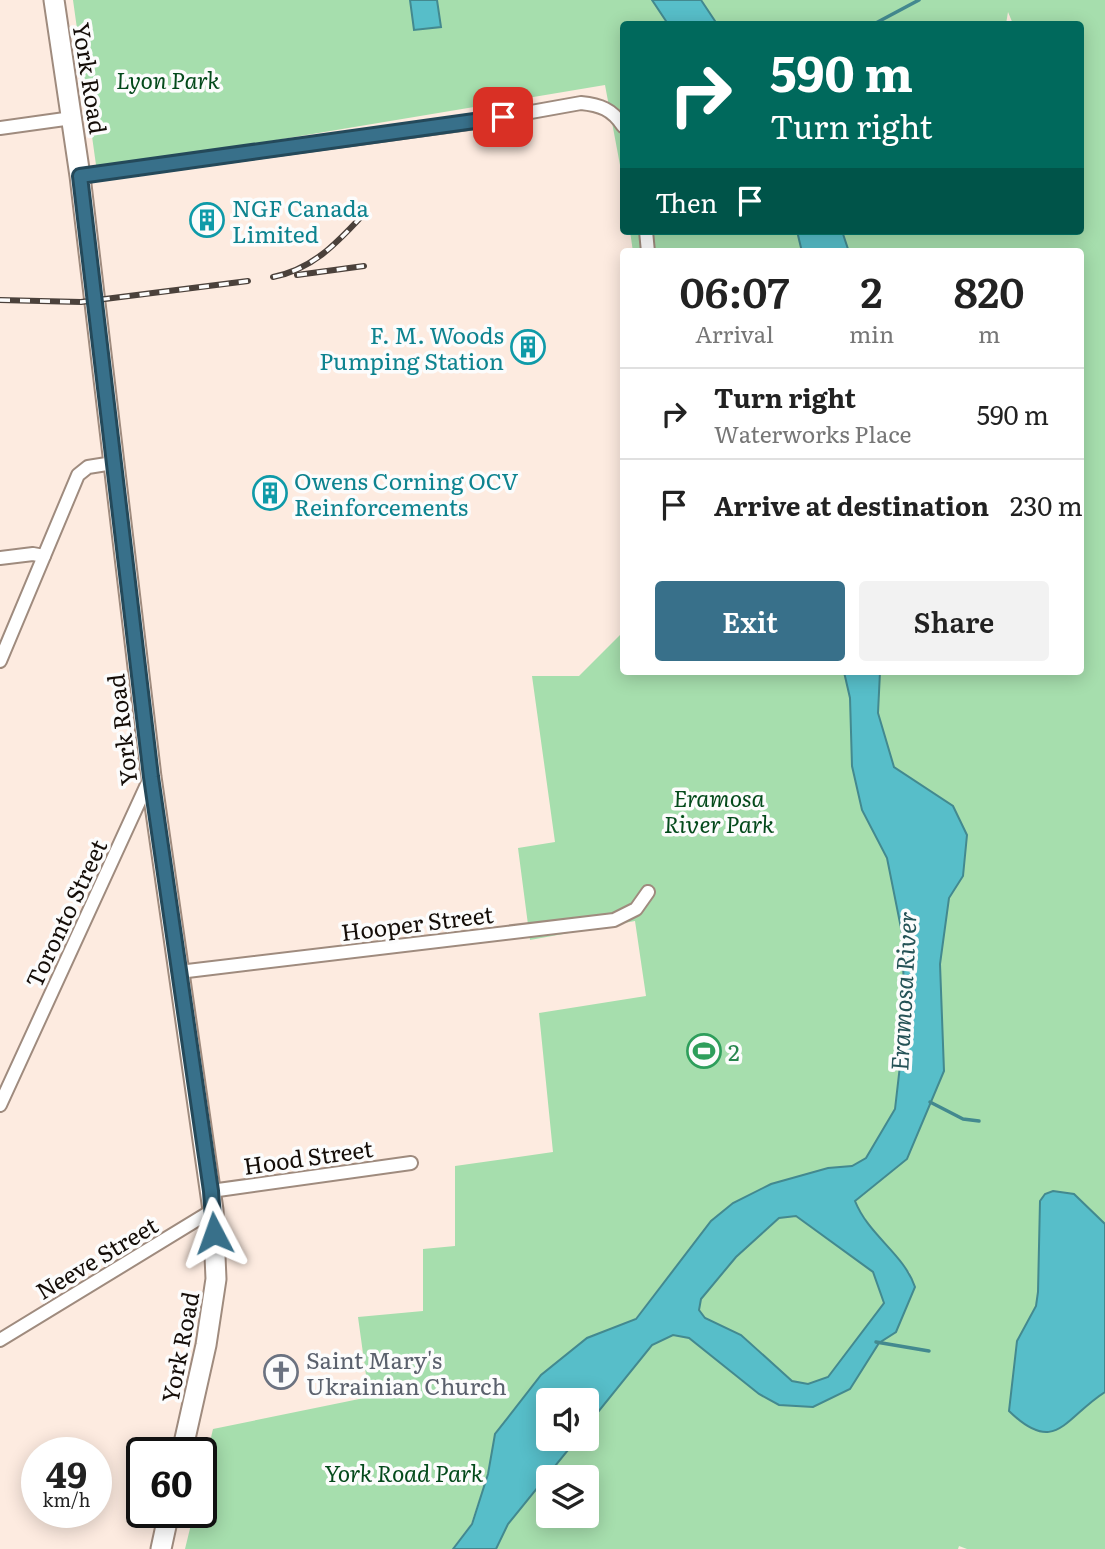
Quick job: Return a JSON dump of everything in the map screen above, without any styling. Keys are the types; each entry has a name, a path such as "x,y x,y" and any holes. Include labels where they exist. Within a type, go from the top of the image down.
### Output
{"main road":[{"name":"York Road","path":"54,0 80,176 151,777 212,1201 216,1279 185,1437"},
{"path":"161,1549 166,1528"}],"street":[{"path":"80,176 476,122 581,103 614,112 620,121"},
{"path":"0,128 72,118"},
{"path":"0,661 78,475 88,467 113,463"},
{"path":"0,558 33,554 44,556"},
{"name":"Toronto Street","path":"1,1102 151,777"},
{"name":"Hooper Street","path":"179,972 614,920 636,909 648,892"},
{"name":"Hood Street","path":"212,1201 411,1163"},
{"name":"Neeve Street","path":"0,1340 212,1201"}],"green space":[{"name":"Lyon Park","path":"73,0 652,0 666,21 620,21 620,165 605,85 127,165 96,165"},
{"path":"701,0 1105,0 1105,1549 967,1549 959,1546 958,1549 496,1549 508,1524 536,1490 536,1528 599,1528 599,1465 556,1465 567,1451 599,1451 599,1411 652,1345 673,1335 689,1338 759,1394 779,1405 850,1389 879,1343 896,1332 910,1273 863,1220 855,1201 907,1159 944,1071 940,964 949,898 963,876 953,806 894,767 878,713 880,675 1084,675 1084,248 848,248 843,235 1084,235 1084,21 1012,21 1008,12 1006,21 715,21"},
{"path":"631,235 798,235 801,248 632,248"},
{"name":"Eramosa River Park","path":"620,635 620,675 845,675 850,698 852,766 862,810 887,858 902,933 905,1022 895,1109 866,1158 852,1166 828,1168 733,1203 711,1221 635,1319 587,1338 539,1388 536,1388 536,1391 495,1434 488,1474 471,1524 452,1549 185,1549 190,1528 217,1528 217,1437 211,1437 213,1429 369,1397 358,1317 423,1311 423,1249 455,1246 455,1166 553,1152 539,1013 646,996 635,921 530,940 518,848 555,842 532,676 579,676"},
{"path":"796,1216 873,1272 884,1303 828,1377 808,1384 792,1381 741,1335 705,1318 699,1310 701,1299 736,1257 780,1218"}],"water":[{"path":"410,0 437,0 441,27 414,30"},
{"path":"652,0 701,0 715,21 666,21"},
{"path":"798,235 843,235 848,248 801,248"},
{"path":"845,675 880,675 878,713 894,767 953,806 967,835 963,876 949,898 940,964 944,1071 907,1159 855,1201 869,1225 910,1275 915,1287 896,1332 879,1343 850,1389 813,1407 779,1405 759,1394 689,1338 673,1335 652,1345 599,1411 599,1388 536,1388 536,1451 567,1451 556,1465 536,1465 536,1490 508,1524 496,1549 453,1549 472,1524 488,1474 495,1434 541,1375 587,1338 636,1319 711,1221 733,1203 771,1184 828,1168 852,1166 866,1158 895,1109 905,1022 902,933 887,858 862,810 852,766 850,698","holes":["796,1216 873,1272 884,1303 828,1377 808,1384 792,1381 741,1335 705,1318 699,1310 701,1299 736,1257 779,1218"]},
{"path":"1053,1191 1074,1194 1105,1224 1105,1392 1060,1428 1049,1432 1038,1431 1009,1411 1017,1341 1036,1306 1040,1201 1045,1194"}],"waterway":[{"path":"880,21 919,0"},
{"path":"930,1102 963,1119 979,1121"},
{"path":"876,1342 929,1351"}],"railway":[{"path":"273,277 300,268 322,255 361,217"},
{"path":"297,275 364,266"},
{"path":"0,300 81,302 248,281"}],"place":[{"name":"NGF Canada Limited","path":"207,220"},
{"name":"F. M. Woods Pumping Station","path":"528,347"},
{"name":"Owens Corning OCV Reinforcements","path":"270,493"},
{"name":"2","path":"704,1051"},
{"name":"Saint Mary's Ukrainian Church","path":"281,1372"}],"route":[{"path":"214,1233 211,1191 151,777 80,176 503,117"}],"water label":[{"name":"Eramosa River","path":"902,991"}],"park label":[{"name":"York Road Park","path":"404,1472"}]}
